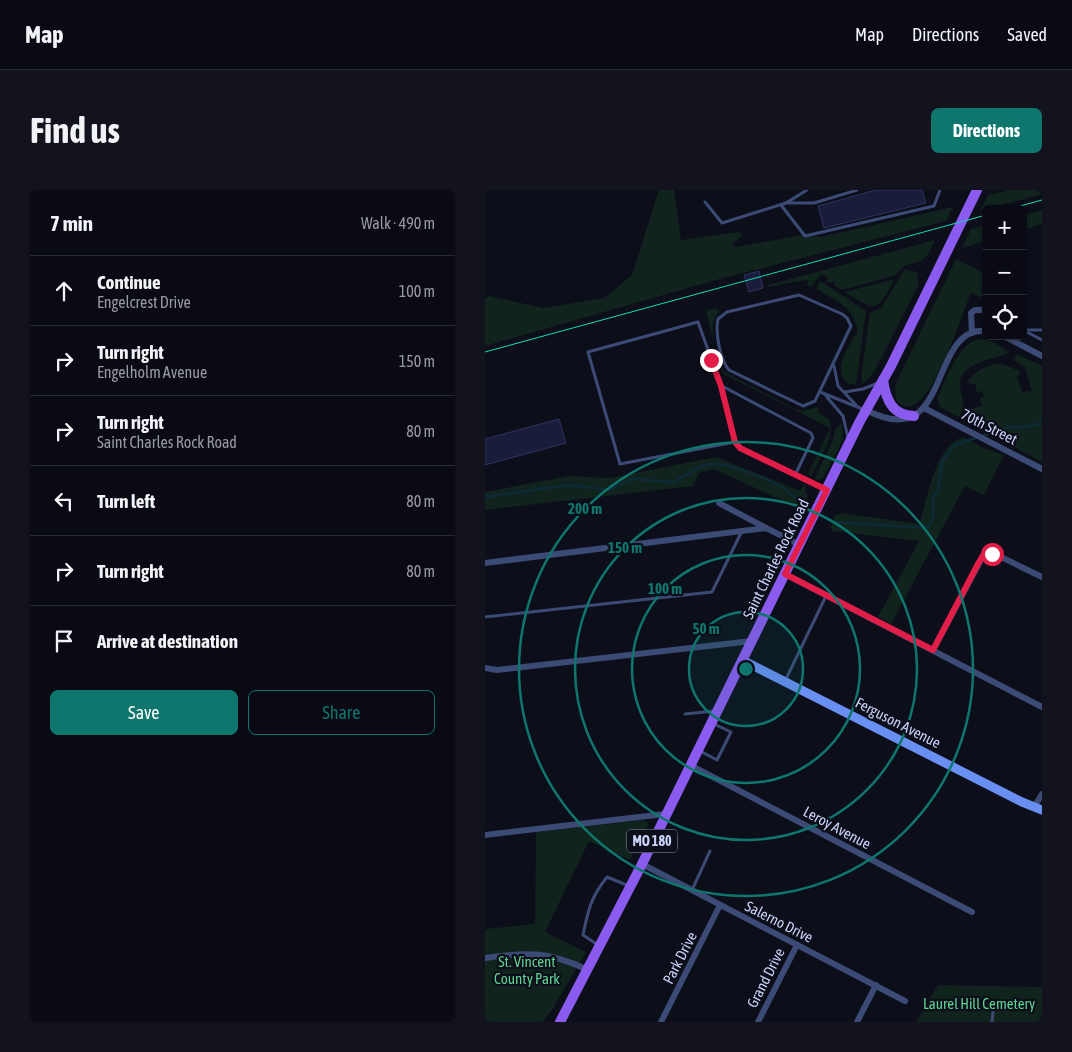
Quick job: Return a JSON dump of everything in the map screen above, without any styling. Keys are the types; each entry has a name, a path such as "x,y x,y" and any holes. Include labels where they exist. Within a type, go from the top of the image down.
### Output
{"main road":[{"name":"Saint Charles Rock Road","path":"560,1022 976,194"},
{"path":"883,380 885,395 892,407 900,414 914,416"}],"street":[{"path":"972,333 971,313 975,310 982,310"},
{"path":"866,410 880,418 893,420 914,416 924,408 956,346 972,333 982,332"},
{"path":"1012,340 1042,356"},
{"name":"70th Street","path":"924,408 1042,469"},
{"path":"719,503 800,544"},
{"path":"485,563 741,533 766,528"},
{"path":"933,650 984,554 997,555 1042,577"},
{"path":"785,574 827,594 1042,707"},
{"path":"485,668 497,670 752,641"},
{"name":"Ferguson Avenue","path":"742,660 1038,808"},
{"name":"Leroy Avenue","path":"690,765 972,912"},
{"path":"1038,808 1042,794"},
{"path":"485,835 665,814"},
{"name":"Salerno Drive","path":"641,864 905,1001"},
{"name":"Park Drive","path":"661,1022 720,906"},
{"name":"Grand Drive","path":"758,1022 797,945"},
{"path":"485,958 531,953 555,956 586,969"},
{"path":"857,1022 876,985"}],"lane":[{"path":"705,202 722,223 781,205 807,190"},
{"path":"786,203 814,203 857,190"},
{"path":"781,205 805,236 934,206 940,190"},
{"path":"795,295 803,296 842,314 850,322 850,331 834,364 812,404 799,405 729,370 725,363 717,330 718,319 727,312 795,295"},
{"path":"735,442 620,464 588,352 698,322 721,386 735,442 740,448 827,490"},
{"path":"1027,330 1042,330"},
{"path":"1027,332 1042,340"},
{"path":"834,364 836,382 856,405"},
{"path":"845,392 863,389 883,380"},
{"path":"721,386 811,433 813,438 795,475"},
{"path":"819,392 866,410"},
{"path":"826,396 844,419 848,432 848,447"},
{"path":"485,617 712,592 741,533"},
{"path":"785,682 827,594"},
{"path":"685,714 717,711"},
{"path":"697,750 717,760 731,732 711,723"},
{"path":"692,891 710,850"},
{"path":"598,946 583,935 589,905 594,892 607,877 630,886"},
{"path":"992,1022 993,1012"}],"green space":[{"path":"659,190 674,190 681,240 739,232 743,235 732,244 735,247 809,234 821,237 953,207 946,221 716,280 485,346 485,298 489,296 544,308 604,298 632,275"},
{"path":"1009,190 1042,190 1042,194 1002,205 983,205 988,195"},
{"path":"1042,210 1042,224 1027,229 1027,214"},
{"path":"982,226 982,242 962,248 971,229"},
{"path":"935,240 924,259 904,266 896,275 842,290 833,285 835,283 832,281 831,283 826,281 828,278 821,274 811,287 807,285 809,281 806,280 769,287 768,285"},
{"path":"956,259 982,272 982,298 971,293 952,344 931,387 919,401 908,407 896,400 895,385"},
{"path":"905,269 917,272 919,284 874,372 863,384 861,377 870,313 882,307"},
{"path":"895,279 884,298 875,306 870,306 845,292"},
{"path":"822,282 866,311 856,385 847,383 843,377 841,364 843,356 858,330 855,321 847,309 817,289 818,283"},
{"path":"717,308 720,311 713,324 714,342 718,360 726,373 795,409 803,411 818,407 819,413 829,419 831,426 828,441 811,476 808,474 830,428 724,374 719,366 706,310"},
{"path":"980,339 992,341 1009,352 967,369 960,382 963,407 959,417 940,407 937,398 959,354 972,342"},
{"path":"1017,354 1042,366 1042,462 966,421 971,409 982,406 980,398 984,397 982,391 977,393 975,384 967,383 976,372 986,367 1002,364 1019,371 1020,375 1017,377 1022,392 1032,391 1025,367 1014,360"},
{"path":"842,423 843,440 823,478 818,480 815,478 833,439 835,429"},
{"path":"964,437 981,447 1004,455 984,495 965,486 891,624 878,617 919,541 832,531 831,527 835,515 842,513 919,524 939,461 954,442"},
{"path":"716,457 800,491 804,484 808,496 796,520 794,519 798,508 714,469 699,473 693,486 485,510 485,492 568,476 610,478"},
{"name":"St. Vincent County Park","path":"644,820 649,824 630,860 589,841 545,932 586,952 543,1022 485,1022 485,929 535,924 536,832"},
{"name":"Laurel Hill Cemetery","path":"938,985 1042,987 1042,1022 916,1022"}],"building":[{"path":"876,190 922,190 926,203 824,228 818,206"},
{"path":"759,271 763,288 749,292 744,275"},
{"path":"559,419 566,443 485,465 485,439"}],"waterway":[{"path":"832,522 927,528 933,518 933,497 938,490 942,461 955,445 1009,427 1025,427 1042,423"},
{"path":"485,497 568,485 609,490 632,479 674,482 697,468 712,464 752,473 780,486 802,503"}],"tram line":[{"path":"1024,205 1042,200"},
{"path":"485,352 982,216"}],"route":[{"path":"711,360 721,386 735,442 740,448 827,490 785,574 933,650 979,562 984,554 992,554"}]}
